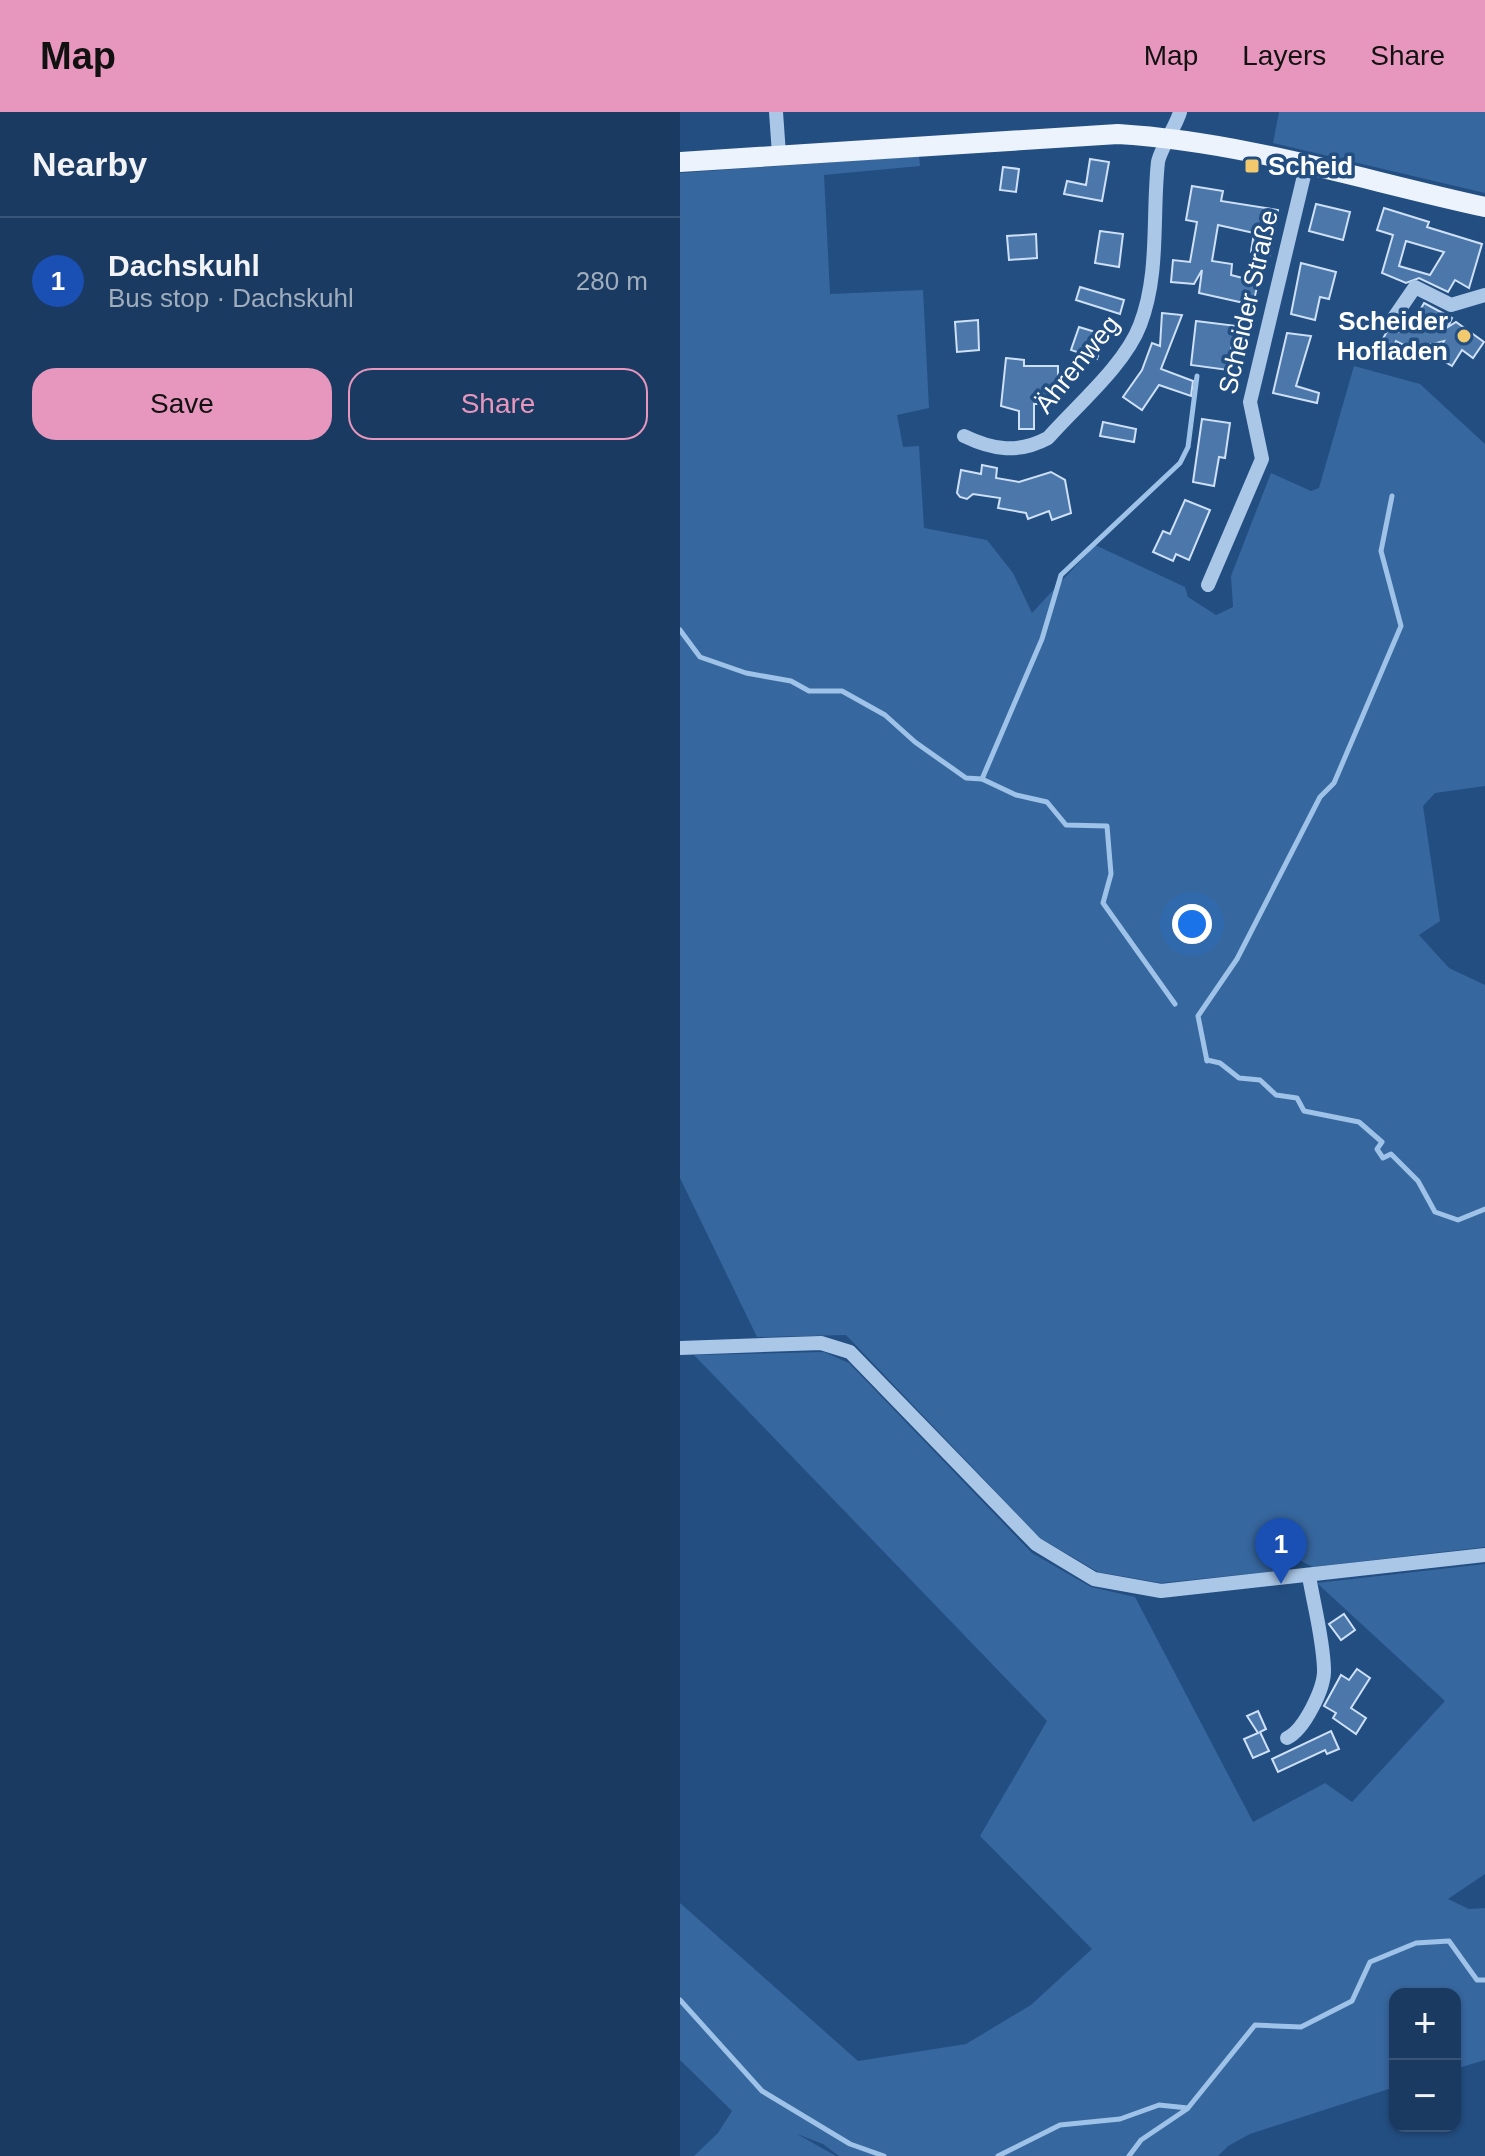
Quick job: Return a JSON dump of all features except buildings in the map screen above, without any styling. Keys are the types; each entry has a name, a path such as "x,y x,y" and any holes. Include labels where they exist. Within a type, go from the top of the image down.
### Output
{"main road":[{"path":"680,162 1095,135 1171,138 1307,163 1485,207"}],"street":[{"path":"776,112 779,154"},
{"name":"Ährenweg","path":"964,436 992,450 1031,447 1048,438 1122,355 1140,325 1157,238 1158,158 1171,138 1180,112"},
{"name":"Scheider Straße","path":"1208,585 1262,459 1250,402 1307,163"},
{"path":"1393,319 1415,287 1451,305 1485,295"},
{"path":"680,1348 821,1343 850,1352 1036,1544 1094,1579 1161,1591 1485,1555"},
{"path":"1287,1738 1298,1732 1307,1717 1325,1672 1309,1576"}],"shaded area":[{"path":"1279,112 1485,112 1485,193 1273,143"},
{"path":"919,156 920,166 824,175 830,294 923,290 929,408 897,415 903,447 919,446 924,528 987,540 1013,573 1032,613 1095,545 1185,587 1188,597 1216,615 1233,607 1231,576 1271,473 1311,491 1319,488 1354,366 1420,384 1485,444 1485,786 1435,793 1423,806 1440,921 1419,935 1449,968 1485,985 1485,1547 1313,1567 1293,1557 1287,1570 1161,1583 1098,1572 1040,1538 846,1335 757,1337 680,1178 680,173"},
{"path":"824,1352 849,1363 1032,1553 1091,1587 1135,1597 1253,1822 1325,1783 1352,1802 1445,1701 1317,1583 1485,1564 1485,1874 1448,1899 1469,1909 1485,1908 1485,2060 1461,2067 1461,1988 1389,1988 1389,2089 1250,2134 1228,2146 1218,2156 839,2156 823,2144 797,2134 836,2156 694,2156 718,2133 732,2111 680,2060 680,1903 858,2061 966,2044 1031,2005 1092,1949 980,1836 1047,1721 694,1355"}],"waterway":[{"path":"982,779 1042,639 1061,575 1180,463 1188,447 1197,376"},
{"path":"1207,1061 1198,1016 1237,959 1320,797 1334,783 1401,626 1381,551 1392,496"},
{"path":"680,630 700,657 746,673 791,681 809,691 842,691 885,715 915,742 966,778 982,779 1016,795 1047,802 1066,825 1107,826 1111,874 1103,903 1175,1004"},
{"path":"1207,1060 1220,1063 1239,1078 1260,1080 1276,1095 1297,1098 1304,1111 1359,1122 1382,1142 1377,1149 1383,1158 1391,1154 1418,1181 1435,1212 1458,1220 1485,1209"},
{"path":"998,2156 1060,2125 1120,2119 1159,2105 1188,2108 1255,2025 1301,2027 1352,2001 1370,1962 1416,1943 1449,1941 1477,1980 1485,1980"},
{"path":"680,2000 762,2091 850,2144 884,2156"},
{"path":"1129,2156 1141,2140 1187,2109"}],"place":[{"name":"Scheid","path":"1252,166"},
{"name":"Scheider Hofladen","path":"1464,336"},
{"name":"Dachskuhl","path":"1281,1584"}]}
